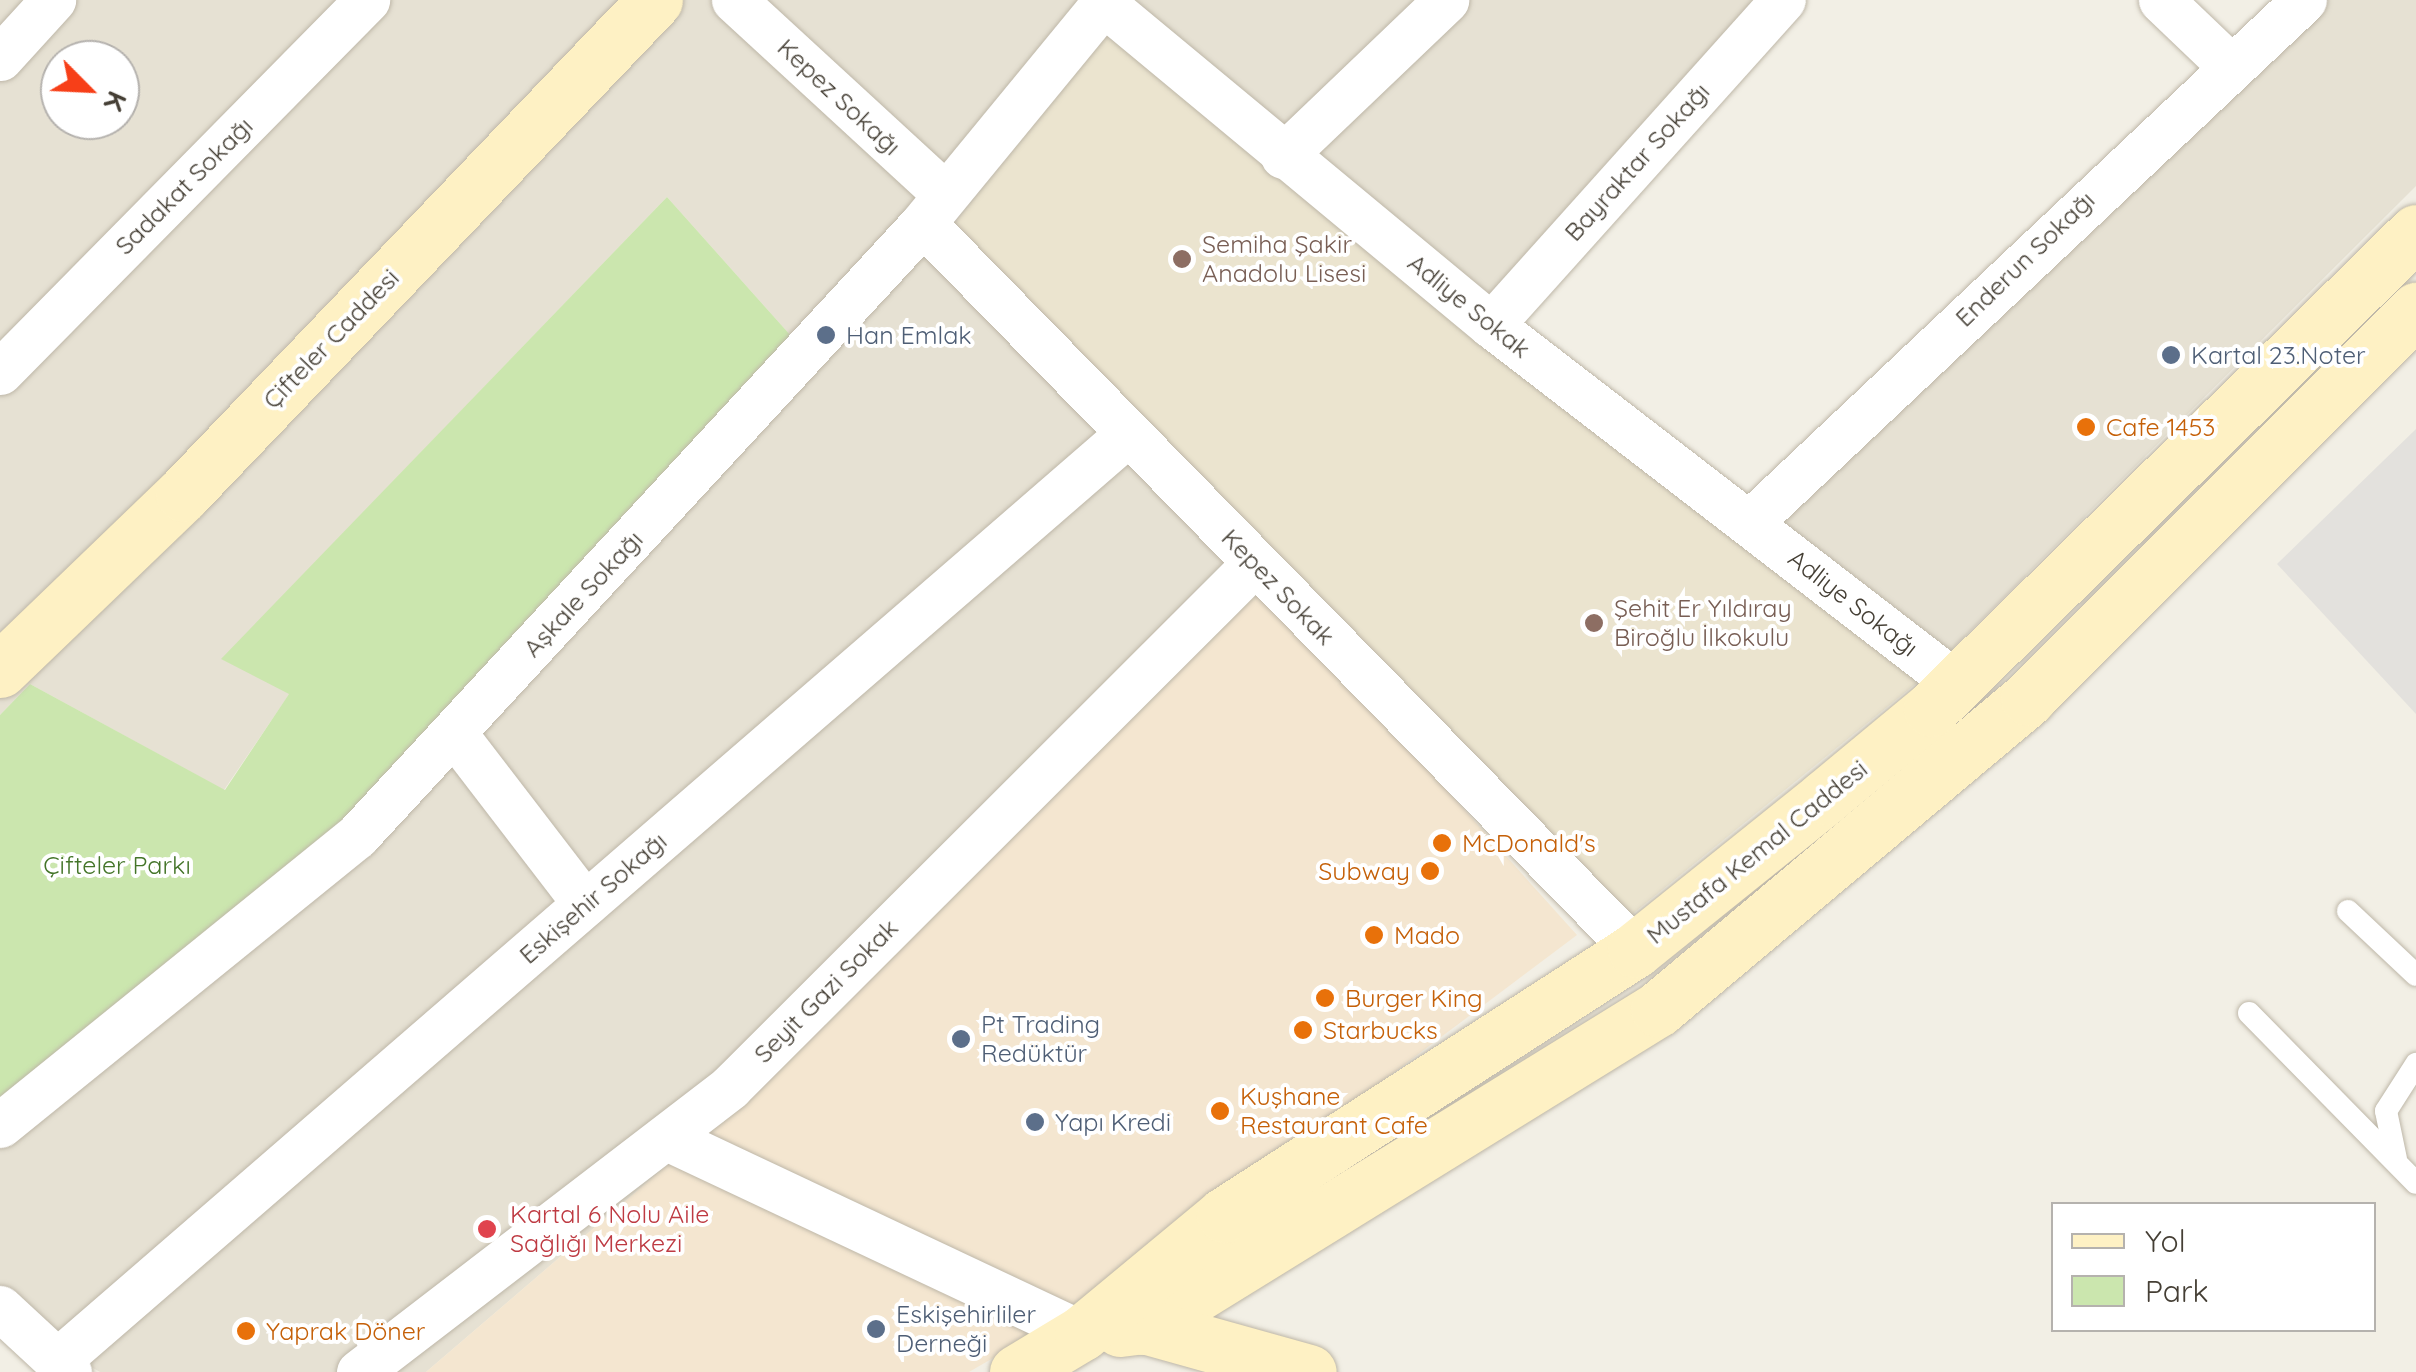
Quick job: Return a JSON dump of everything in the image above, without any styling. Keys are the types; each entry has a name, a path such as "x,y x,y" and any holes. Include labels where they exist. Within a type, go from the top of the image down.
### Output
{"street":[{"path":"0,58 53,0"},
{"name":"Sadakat Sokağı","path":"0,372 367,0"},
{"name":"Çifteler Caddesi","path":"0,670 183,494 654,0"},
{"name":"Kepez Sokağı","path":"734,0 934,208"},
{"path":"1284,156 1446,0"},
{"name":"Bayraktar Sokağı","path":"1491,324 1782,0"},
{"path":"2160,0 2229,65"},
{"name":"Enderun Sokağı","path":"1750,522 2229,65 2304,0"},
{"name":"Aşkale Sokağı","path":"0,1125 357,836 934,208 1104,2"},
{"name":"Adliye Sokak","path":"1104,2 1284,156 1491,324 1750,522"},
{"name":"Kepez Sokak","path":"934,208 1129,433 1635,950"},
{"name":"Mustafa Kemal Caddesi","path":"1081,1353 1224,1215 1635,950 1957,684 2416,232"},
{"name":"Mustafa Kemal Caddesi","path":"1017,1372 1081,1353 1144,1326 1260,1246 1658,1009 2028,698 2416,310"},
{"name":"Eskişehir Sokağı","path":"62,1367 585,904 1129,433"},
{"name":"Adliye Sokağı","path":"1750,522 1957,684"},
{"name":"Seyit Gazi Sokak","path":"360,1372 669,1138 1254,564"},
{"path":"454,733 585,904"},
{"path":"669,1138 1081,1353"},
{"path":"1260,1246 1234,1298 1236,1333 1300,1369"},
{"path":"0,1308 62,1367"},
{"path":"1144,1326 1300,1369"}],"lane":[{"path":"2348,912 2416,975"},
{"path":"2249,1013 2409,1176"},
{"path":"2409,1176 2386,1139 2386,1111 2416,1064"}],"shaded area":[{"path":"0,0 1797,0 1281,569 672,1161 426,1372 100,1372 23,1328 0,1296 0,1108 791,336 667,197 222,659 290,693 224,790 30,684 0,715"},
{"path":"2291,0 2416,0 2416,186 1924,677 1729,528"},
{"name":"Şehit Er Yıldıray Biroğlu İlkokulu","path":"1108,31 1924,677 1630,916 949,231"},
{"path":"2416,429 2416,714 2277,564"},
{"path":"1261,584 1577,935 1084,1305 969,1372 426,1372 672,1161"}],"green space":[{"name":"Çifteler Parkı","path":"667,197 792,337 347,835 0,1108 0,715 30,684 225,790 289,694 221,659"}],"place":[{"name":"Semiha Şakir Anadolu Lisesi","path":"1182,259"},
{"name":"Han Emlak","path":"826,335"},
{"name":"Kartal 23.Noter","path":"2171,355"},
{"name":"Cafe 1453","path":"2086,427"},
{"name":"Şehit Er Yıldıray Biroğlu İlkokulu","path":"1594,623"},
{"name":"McDonald's","path":"1442,843"},
{"name":"Subway","path":"1430,871"},
{"name":"Mado","path":"1374,935"},
{"name":"Burger King","path":"1325,998"},
{"name":"Starbucks","path":"1303,1030"},
{"name":"Pt Trading Redüktür","path":"961,1039"},
{"name":"Kuşhane Restaurant Cafe","path":"1220,1111"},
{"name":"Yapı Kredi","path":"1035,1122"},
{"name":"Kartal 6 Nolu Aile Sağlığı Merkezi","path":"487,1229"},
{"name":"Eskişehirliler Derneği","path":"876,1329"},
{"name":"Yaprak Döner","path":"246,1331"}]}
